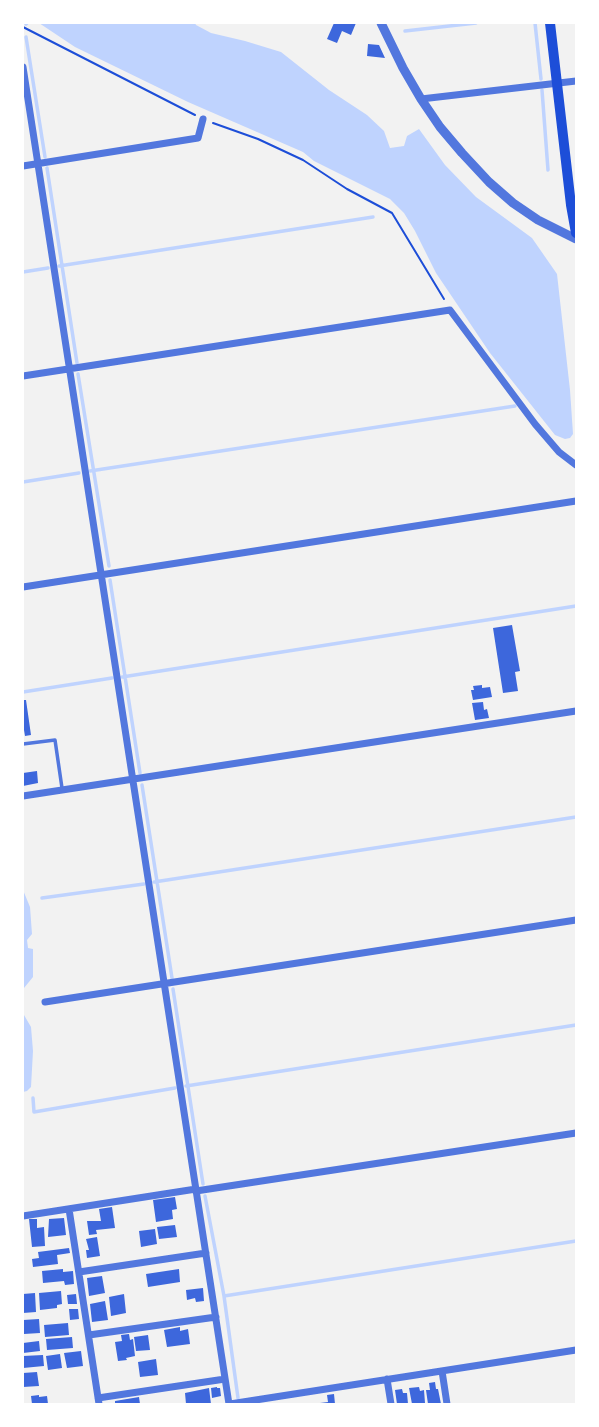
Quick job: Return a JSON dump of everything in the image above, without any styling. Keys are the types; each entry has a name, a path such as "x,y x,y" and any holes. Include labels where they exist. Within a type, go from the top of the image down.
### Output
{"main road":[{"path":"550,23 576,233"}],"street":[{"path":"381,23 403,68 440,127 489,182 538,220 576,239"},
{"path":"23,67 230,1404 576,1350"},
{"path":"421,99 576,81"},
{"path":"23,166 198,138 203,119"},
{"path":"23,376 450,310 535,424 559,452 576,466"},
{"path":"23,587 576,501"},
{"path":"23,796 576,711"},
{"path":"45,1002 576,920"},
{"path":"23,1216 576,1133"},
{"path":"69,1209 99,1401 225,1379"},
{"path":"79,1272 206,1253"},
{"path":"89,1335 216,1317"},
{"path":"442,1371 447,1404"},
{"path":"387,1379 391,1404"}],"lane":[{"path":"23,744 55,740 62,790"}],"path":[{"path":"23,27 203,119 258,139 303,160 347,189 392,213 450,310"}],"water":[{"path":"39,23 195,23 211,33 281,52 329,90 367,115 384,131 390,148 404,146 407,136 419,129 445,165 476,197 532,238 557,274 570,390 573,434 570,438 555,435 490,353 436,273 404,213 390,199 314,161 303,152 188,102 75,47"},
{"path":"23,890 30,907 32,934 27,940 28,948 33,949 33,977 24,988 23,1002"},
{"path":"23,1005 24,1015 31,1027 33,1051 31,1087 23,1092"}],"building":[{"path":"334,23 356,23 351,35 342,31 337,43 327,39"},
{"path":"368,44 379,45 385,58 367,56"},
{"path":"512,625 520,671 515,672 518,691 503,693 493,628"},
{"path":"482,685 482,688 490,687 492,697 473,700 473,686"},
{"path":"23,700 26,700 31,735 25,736 23,730"},
{"path":"483,702 489,718 475,720 472,703"},
{"path":"37,771 38,783 23,786 23,773"},
{"path":"175,1197 177,1209 172,1210 173,1219 156,1222 153,1200"},
{"path":"112,1207 115,1228 96,1230 97,1234 89,1235 87,1221 101,1221 99,1209"},
{"path":"64,1218 66,1235 48,1237 49,1219"},
{"path":"29,1219 37,1219 37,1228 44,1227 45,1246 32,1247"},
{"path":"175,1225 177,1237 159,1239 157,1227"},
{"path":"155,1229 157,1244 141,1247 139,1231"},
{"path":"97,1237 100,1256 87,1258 86,1250 89,1250 86,1239"},
{"path":"69,1248 70,1253 57,1255 58,1264 33,1267 32,1259 39,1258 38,1252"},
{"path":"63,1269 63,1272 73,1271 74,1284 65,1285 64,1281 43,1283 42,1271"},
{"path":"179,1269 180,1282 148,1287 146,1274"},
{"path":"102,1276 105,1293 89,1296 87,1278"},
{"path":"203,1288 204,1301 196,1302 195,1298 187,1300 186,1290"},
{"path":"61,1291 62,1304 57,1305 57,1308 40,1310 39,1293"},
{"path":"35,1293 36,1312 23,1313 23,1294"},
{"path":"76,1294 77,1304 68,1304 67,1295"},
{"path":"124,1294 126,1313 111,1316 109,1297"},
{"path":"105,1301 108,1320 92,1322 90,1304"},
{"path":"69,1309 78,1309 79,1319 70,1320"},
{"path":"39,1319 40,1333 24,1334 23,1320"},
{"path":"68,1323 69,1335 45,1337 44,1325"},
{"path":"180,1327 180,1331 188,1329 190,1344 167,1347 164,1330"},
{"path":"129,1334 130,1340 133,1339 135,1356 118,1361 115,1342 122,1341 121,1335"},
{"path":"148,1335 150,1350 136,1351 134,1337"},
{"path":"72,1337 73,1348 47,1350 46,1339"},
{"path":"39,1341 40,1351 23,1353 23,1343"},
{"path":"81,1351 83,1366 67,1368 64,1353"},
{"path":"60,1354 62,1368 48,1370 46,1356"},
{"path":"43,1355 44,1366 23,1368 23,1356"},
{"path":"156,1359 158,1375 140,1377 138,1362"},
{"path":"37,1372 39,1386 23,1387 23,1373"},
{"path":"435,1382 441,1404 428,1404 426,1390 430,1390 429,1383"},
{"path":"419,1387 420,1391 424,1390 425,1403 412,1404 409,1388"},
{"path":"209,1388 211,1404 186,1404 185,1393"},
{"path":"211,1388 220,1388 221,1396 212,1398"},
{"path":"402,1389 403,1393 407,1393 408,1404 397,1404 395,1390"},
{"path":"334,1394 335,1404 320,1404 328,1402 327,1395"},
{"path":"31,1396 47,1396 48,1404 32,1404"},
{"path":"139,1397 140,1404 115,1404 115,1401"}],"waterway":[{"path":"405,31 476,23"},
{"path":"535,23 541,79"},
{"path":"26,37 45,157"},
{"path":"542,90 548,170"},
{"path":"47,168 77,363"},
{"path":"59,266 373,217"},
{"path":"23,272 48,268"},
{"path":"78,374 109,566"},
{"path":"90,471 515,406"},
{"path":"23,482 79,473"},
{"path":"110,580 140,773"},
{"path":"122,677 576,606"},
{"path":"23,692 112,678"},
{"path":"142,785 172,978"},
{"path":"154,882 576,817"},
{"path":"42,898 144,884"},
{"path":"173,989 203,1184"},
{"path":"186,1086 576,1025"},
{"path":"33,1098 34,1112 175,1088"},
{"path":"205,1196 224,1296 238,1398"},
{"path":"224,1296 576,1241"}]}
